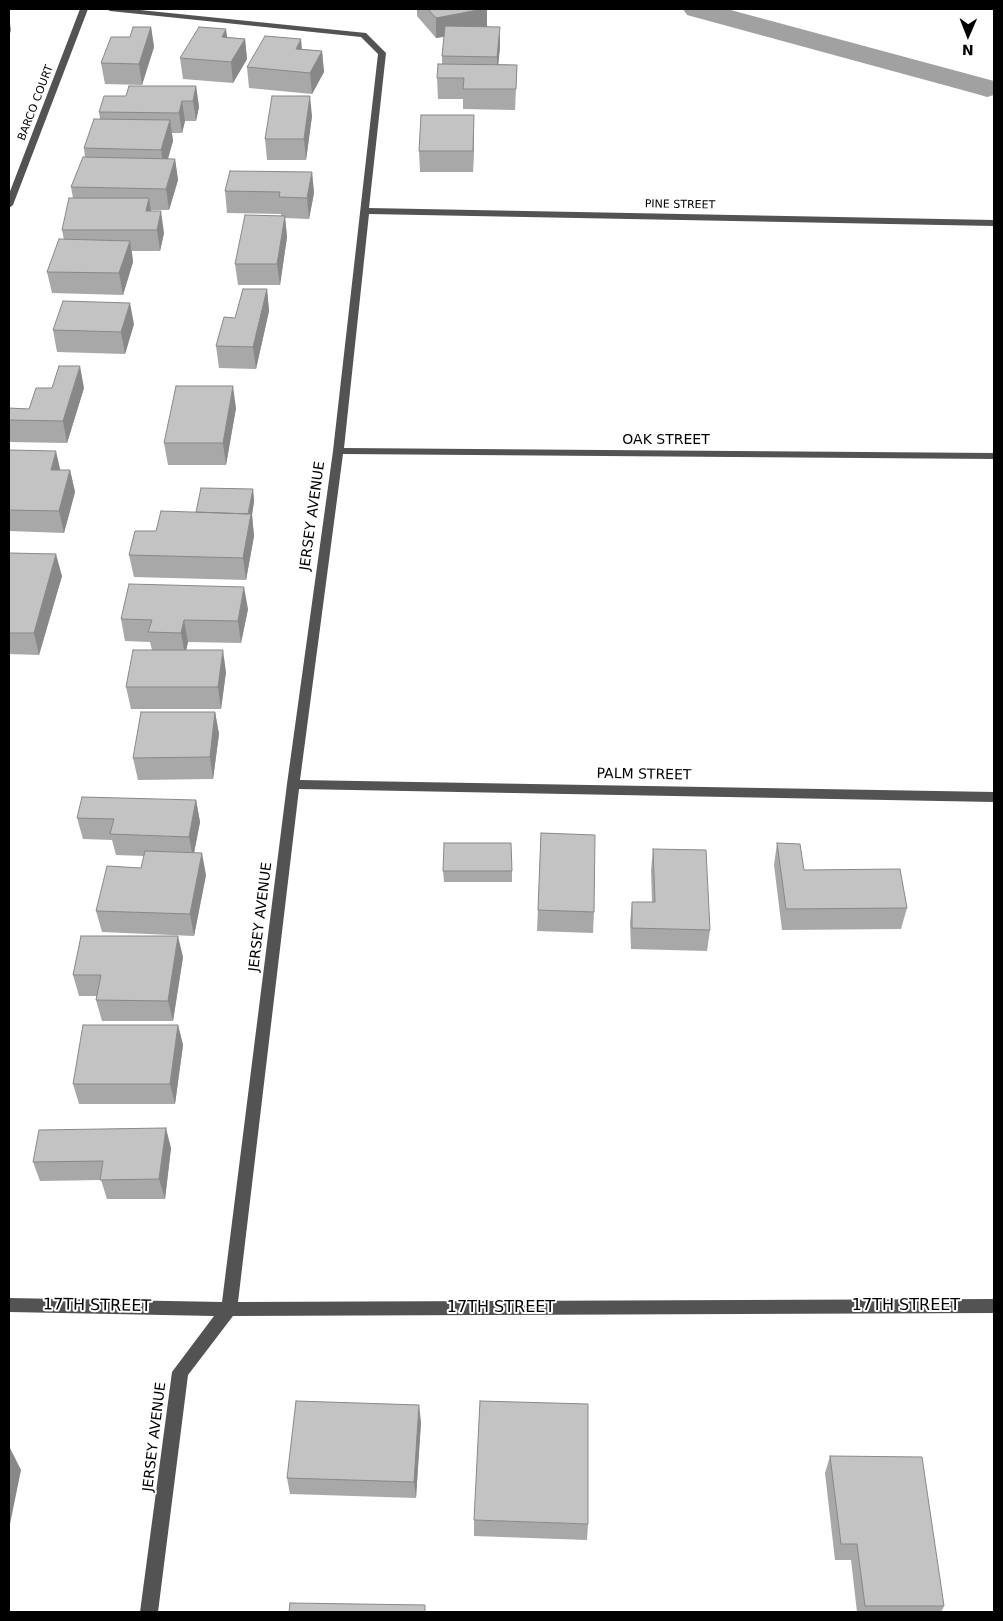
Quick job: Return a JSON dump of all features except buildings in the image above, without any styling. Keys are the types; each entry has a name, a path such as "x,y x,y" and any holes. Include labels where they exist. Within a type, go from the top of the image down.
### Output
{"street":[{"name":"BARCO COURT","path":"9,205 84,9"},
{"name":"JERSEY AVENUE","path":"110,9 363,35 382,53 338,452 293,784 229,1309 180,1372 149,1612"},
{"name":"PINE STREET","path":"366,211 994,223"},
{"name":"OAK STREET","path":"338,452 994,456"},
{"name":"PALM STREET","path":"293,784 994,797"},
{"name":"17TH STREET","path":"9,1304 229,1309 994,1306"}],"waterway":[{"path":"697,9 987,88"}]}
